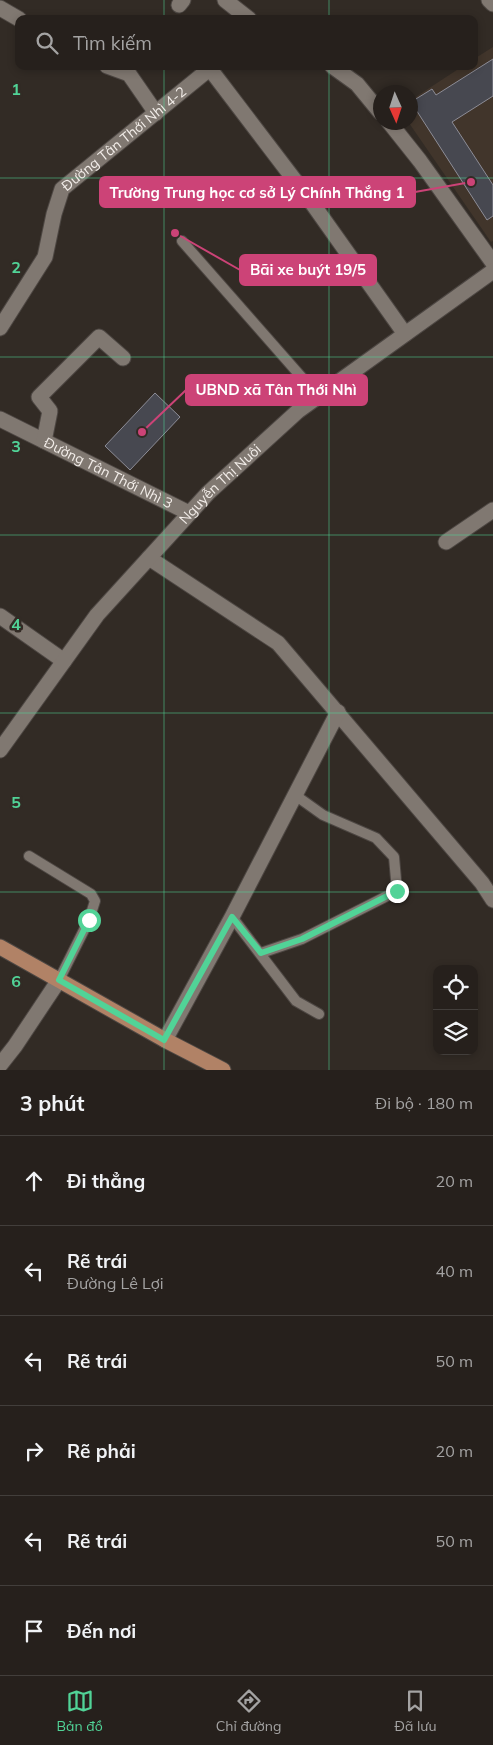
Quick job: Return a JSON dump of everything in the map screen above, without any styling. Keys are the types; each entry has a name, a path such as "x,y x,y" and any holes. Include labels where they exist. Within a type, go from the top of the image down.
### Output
{"main road":[{"path":"0,948 164,1040 222,1070"}],"street":[{"path":"224,0 244,15"},
{"path":"490,0 493,4"},
{"path":"0,8 15,17"},
{"path":"118,70 128,74 156,113"},
{"name":"Đường Tân Thới Nhì 4-2","path":"0,328 45,257 54,214 62,189 210,70"},
{"path":"213,70 312,203 405,334"},
{"path":"338,70 358,84 373,103"},
{"path":"395,130 420,161 493,263"},
{"name":"Nguyễn Thị Nuôi","path":"0,750 97,615 215,486 298,411 493,271"},
{"path":"44,441 50,411 39,397 99,337 123,358"},
{"name":"Đường Tân Thới Nhì 3","path":"0,420 190,513"},
{"path":"446,542 493,510"},
{"path":"149,558 278,643 482,883 493,900"},
{"path":"0,616 64,661"},
{"path":"164,1040 232,917 338,712"},
{"path":"0,1065 59,980"}],"lane":[{"path":"182,241 319,397"},
{"path":"261,953 302,939 397,891 394,857 376,838 323,815 295,795"},
{"path":"29,856 90,894 94,901 89,920 59,980"},
{"path":"232,917 296,1001 319,1014"}],"shaded area":[{"path":"493,47 493,241 491,242 414,130 418,130 418,95 457,70 478,70 478,56"}],"building":[{"path":"493,59 493,96 452,122 493,185 493,216 487,220 418,113 418,98 432,89 436,95"},
{"path":"155,393 180,417 130,470 105,446"}],"place":[{"name":"Trường Trung học cơ sở Lý Chính Thắng 1","path":"471,182"},
{"name":"Bãi xe buýt 19/5","path":"175,233"},
{"name":"UBND xã Tân Thới Nhì","path":"142,432"}],"route":[{"path":"89,920 59,980 164,1040 232,917 261,953 302,939 397,891"}]}
